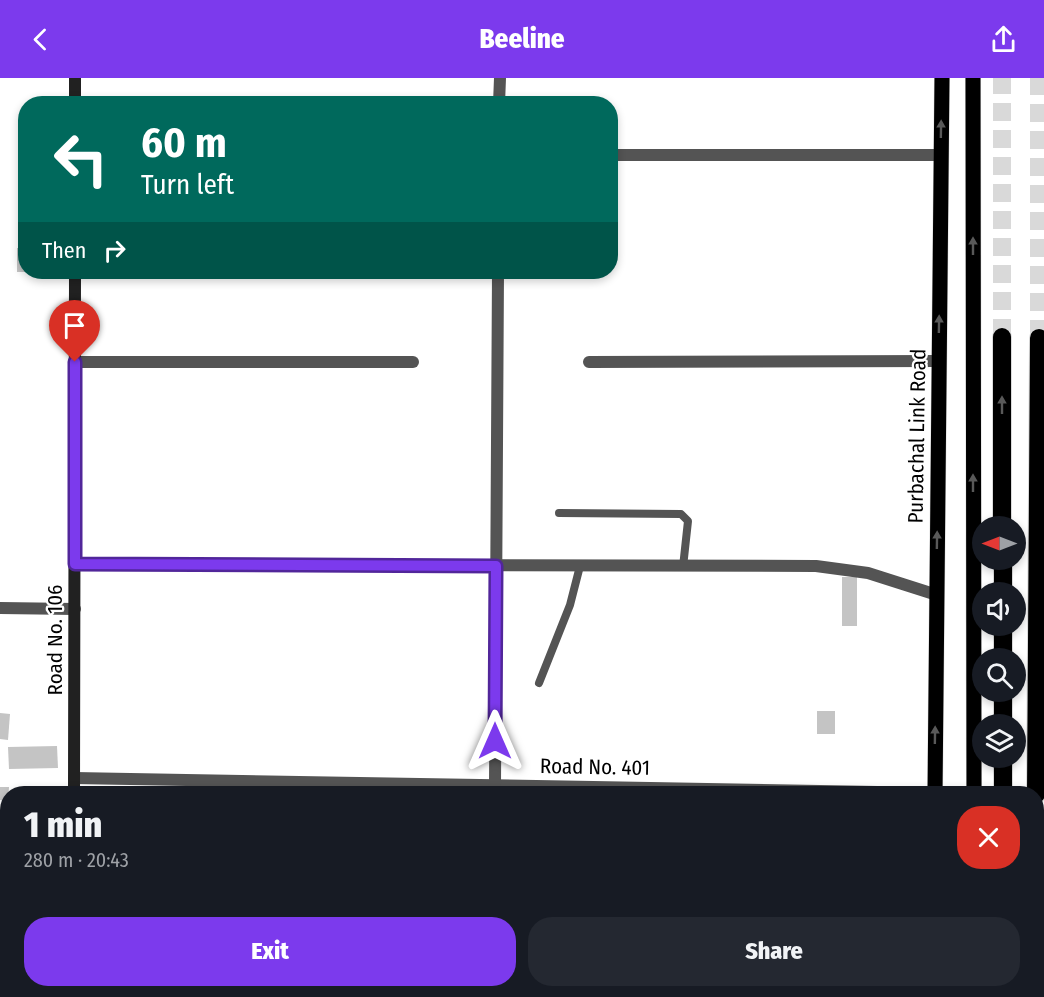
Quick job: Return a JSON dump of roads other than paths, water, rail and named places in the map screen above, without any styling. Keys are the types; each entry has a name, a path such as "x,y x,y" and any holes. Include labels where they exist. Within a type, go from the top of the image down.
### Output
{"highway":[{"path":"1002,337 1002,516"},
{"path":"1036,786 1039,338"},
{"path":"1003,768 1003,786"}],"main road":[{"name":"Purbachal Link Road","path":"935,786 942,78"},
{"path":"973,78 974,786"}],"street":[{"path":"75,78 75,96"},
{"path":"499,96 500,78"},
{"path":"618,155 941,155"},
{"name":"Road No. 106","path":"74,786 75,279"},
{"path":"495,785 498,279"},
{"path":"589,362 939,361"},
{"path":"75,362 413,362"},
{"path":"75,564 816,566 868,573 937,595"},
{"path":"0,608 75,609"},
{"name":"Road No. 401","path":"74,778 513,786"}],"lane":[{"path":"559,513 681,514 688,521 683,567"},
{"path":"539,683 570,605 580,566"}],"tunnel":[{"path":"1002,78 1002,337"},
{"path":"1039,78 1039,338"}]}
